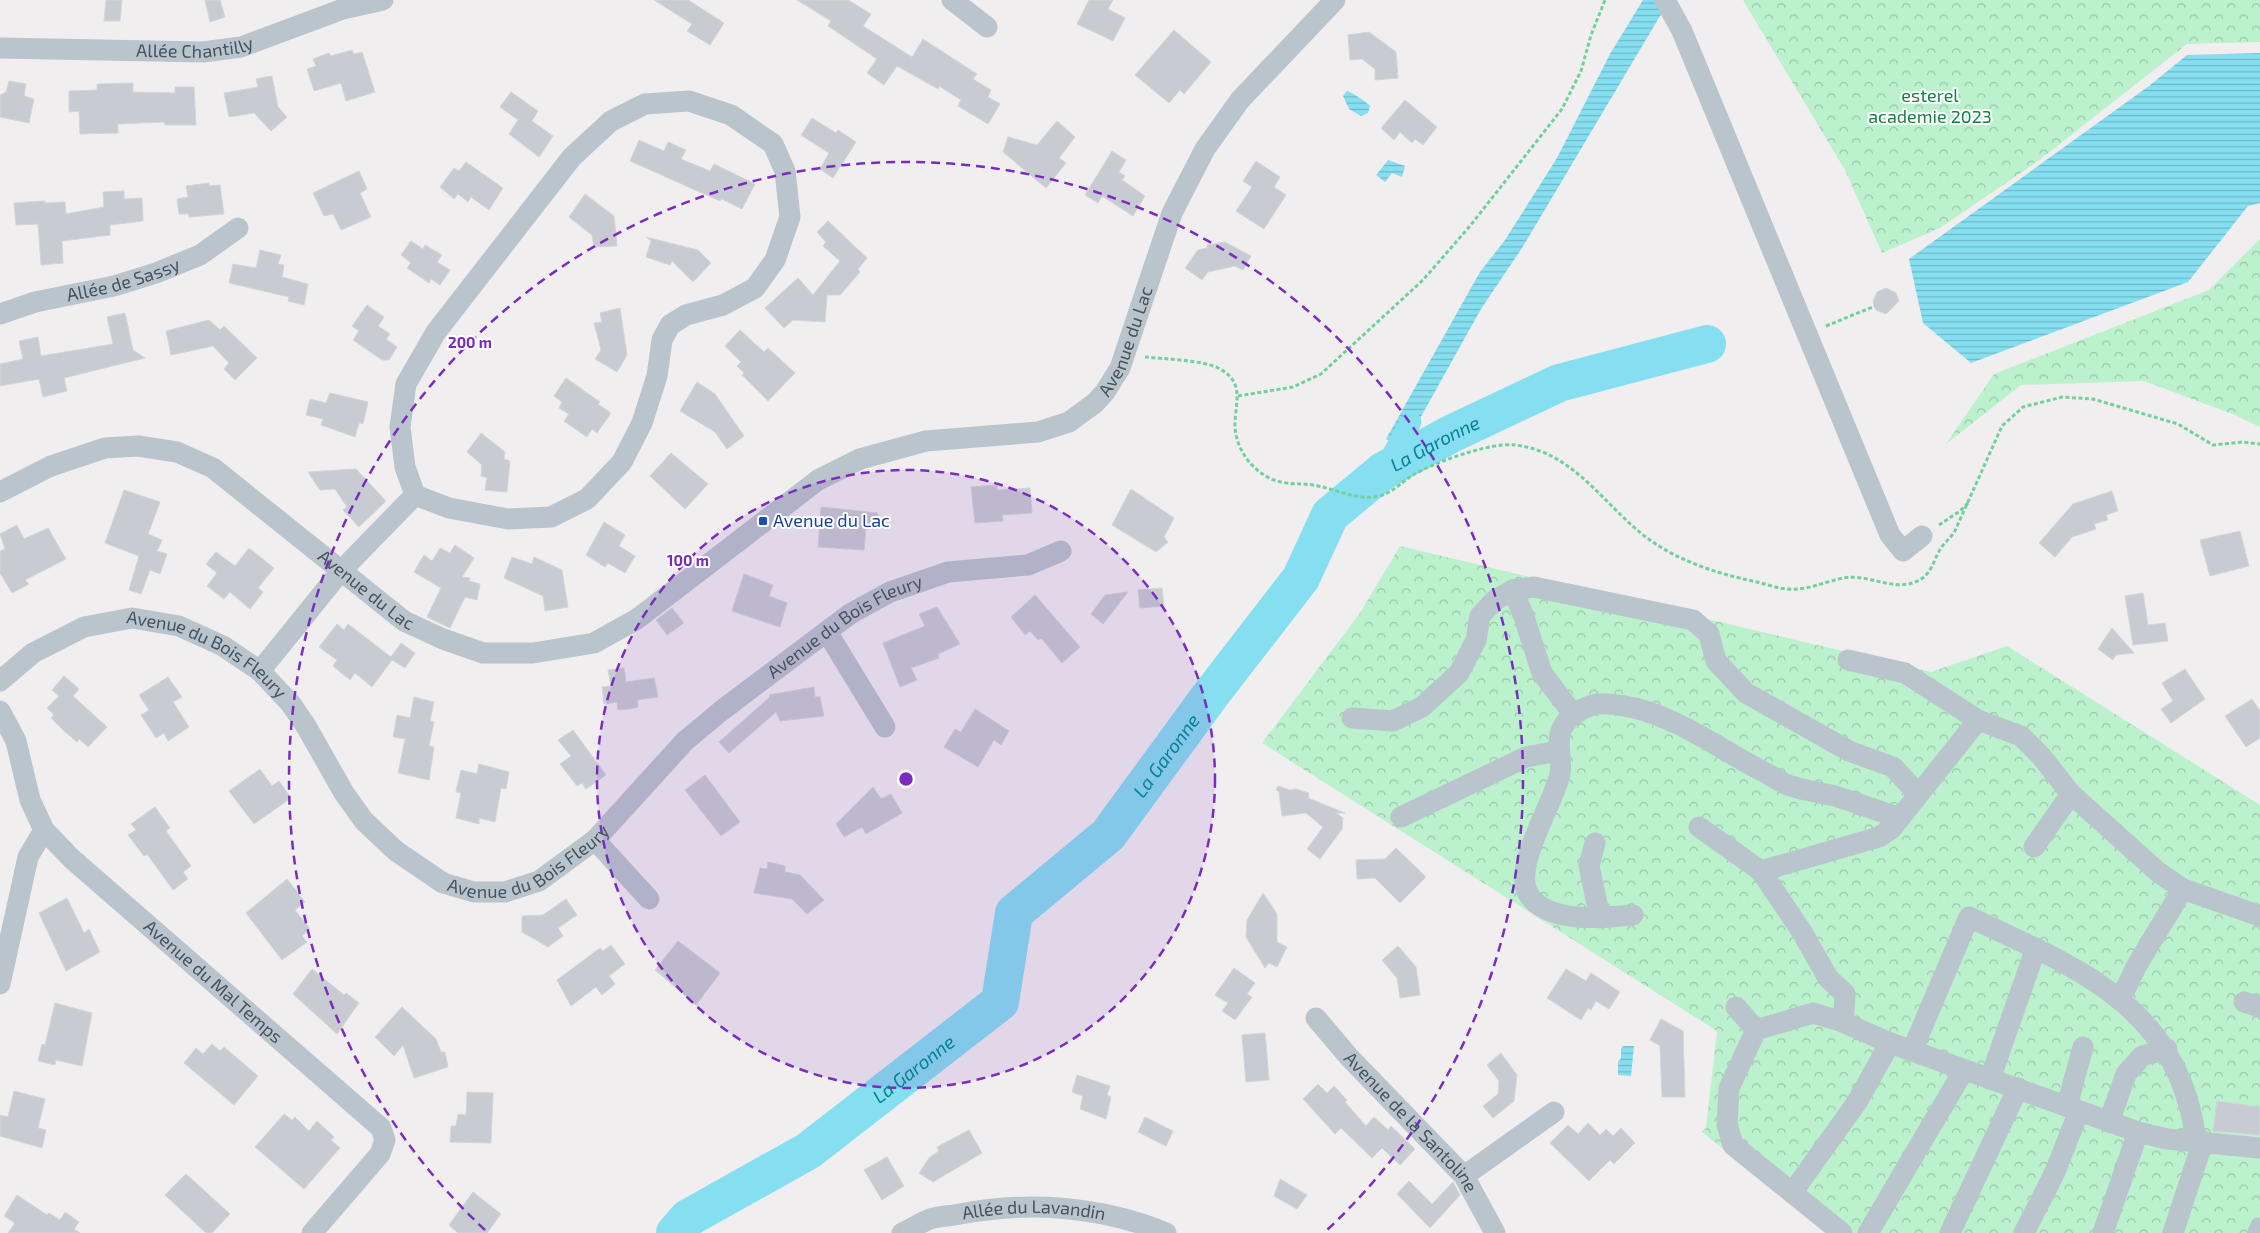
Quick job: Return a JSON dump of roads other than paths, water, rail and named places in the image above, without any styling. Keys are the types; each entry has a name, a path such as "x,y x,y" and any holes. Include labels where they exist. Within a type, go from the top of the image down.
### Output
{"street":[{"name":"Allée Chantilly","path":"0,48 203,52 241,47 343,9 383,0"},
{"path":"952,0 986,27"},
{"name":"Avenue du Lac","path":"0,492 51,466 105,448 138,446 177,452 213,468 340,572 404,620 443,639 483,653 533,653 594,643 637,619 818,480 860,459 926,440 1038,432 1054,428 1082,414 1095,403 1113,380 1124,354 1172,213 1205,149 1240,100 1335,0"},
{"path":"1667,5 1682,31 1890,535 1903,550 1922,536"},
{"path":"689,101 731,115 773,144 785,171 790,217 775,260 755,288 723,305 686,314 670,325 662,340 656,376 642,423 622,462 587,499 551,517 508,519 449,508 415,495 405,467 400,427 406,384 436,332 572,157 611,121 644,104 689,101"},
{"name":"Allée de Sassy","path":"0,314 35,302 114,286 156,273 200,255 238,228"},
{"path":"260,671 340,572 415,495"},
{"name":"Avenue du Bois Fleury","path":"0,682 33,653 84,627 132,618 179,626 223,646 260,671 291,704 306,726 344,793 364,822 396,851 443,883 474,892 505,892 539,881 595,840 685,741 850,614 898,589 948,572 1028,565 1061,551"},
{"path":"1352,718 1393,721 1422,707 1459,673 1476,640 1480,616 1495,600 1513,590 1534,587 1693,620 1709,634 1716,661 1746,693 1849,751 1893,767 1918,794"},
{"path":"1513,590 1542,673 1573,714"},
{"path":"827,632 885,727"},
{"path":"1848,660 1905,673 1978,720 2021,736 2041,756 2071,794 2158,872 2183,889 2260,916"},
{"path":"1633,915 1588,919 1564,915 1542,906 1529,896 1524,882 1528,859 1560,773 1558,751 1562,728 1573,714 1597,704 1621,705 1654,713 1677,722 1728,754 1790,786 1835,796 1900,818"},
{"name":"Avenue du Mal Temps","path":"0,711 16,741 30,800 44,830 72,859 381,1128 385,1140 380,1154 312,1233"},
{"path":"1761,871 1879,836 1892,828 1978,720"},
{"path":"1401,817 1526,757 1558,751"},
{"path":"2034,847 2071,794"},
{"path":"1699,827 1761,871 1802,932 1828,978 1845,994 1844,1012 1840,1021"},
{"path":"0,984 28,857 44,830"},
{"path":"595,840 648,899"},
{"path":"1595,843 1589,866 1600,918"},
{"path":"2120,1000 2137,965 2183,889"},
{"path":"1912,1051 1969,917 2036,948 2100,982 2140,1016 2167,1049 2192,1113 2199,1141 2173,1233"},
{"path":"1990,1078 2036,948"},
{"path":"1736,1007 1756,1030"},
{"path":"1842,1233 1733,1145 1727,1124 1729,1088 1756,1030 1812,1013 1840,1021 1890,1044 2138,1132 2167,1139 2260,1148"},
{"name":"Avenue de la Santoline","path":"1316,1018 1349,1057 1464,1176 1495,1233"},
{"path":"1792,1193 1857,1102 1890,1044"},
{"path":"2024,1233 2055,1172 2073,1108 2083,1047"},
{"path":"2109,1122 2126,1074 2142,1056 2167,1049"},
{"path":"1868,1233 1964,1070"},
{"path":"1950,1233 2018,1088"},
{"path":"1464,1176 1554,1112"},
{"path":"2103,1233 2138,1132"},
{"name":"Allée du Lavandin","path":"902,1233 930,1219 991,1208 1060,1208 1104,1213 1166,1233"},
{"path":"2258,1233 2260,1228"}],"water":[{"path":"1643,0 1677,0 1660,16 1522,248 1481,309 1403,449 1386,439 1480,272 1505,240 1557,158 1610,54"},
{"path":"2260,53 2260,203 2248,206 2188,282 1971,363 1923,323 1909,259 2149,86 2187,55"},
{"path":"1347,91 1359,97 1370,106 1368,113 1361,116 1349,109 1343,96"},
{"path":"1388,160 1405,166 1402,177 1392,173 1385,182 1376,175"},
{"path":"1705,338 1709,350 1671,368 1647,375 1639,345 1659,340"},
{"path":"1623,1046 1634,1046 1631,1076 1618,1075 1618,1062 1621,1058"}],"waterway":[{"name":"La Garonne","path":"675,1233 688,1218 808,1151 1000,1002 1014,913 1108,835 1209,697 1301,578 1330,515 1383,471 1451,434 1559,383 1707,344"},
{"path":"1383,471 1411,422"}],"place":[{"name":"Avenue du Lac","path":"763,521"}],"park label":[{"name":"esterel academie 2023","path":"1930,106"}]}
